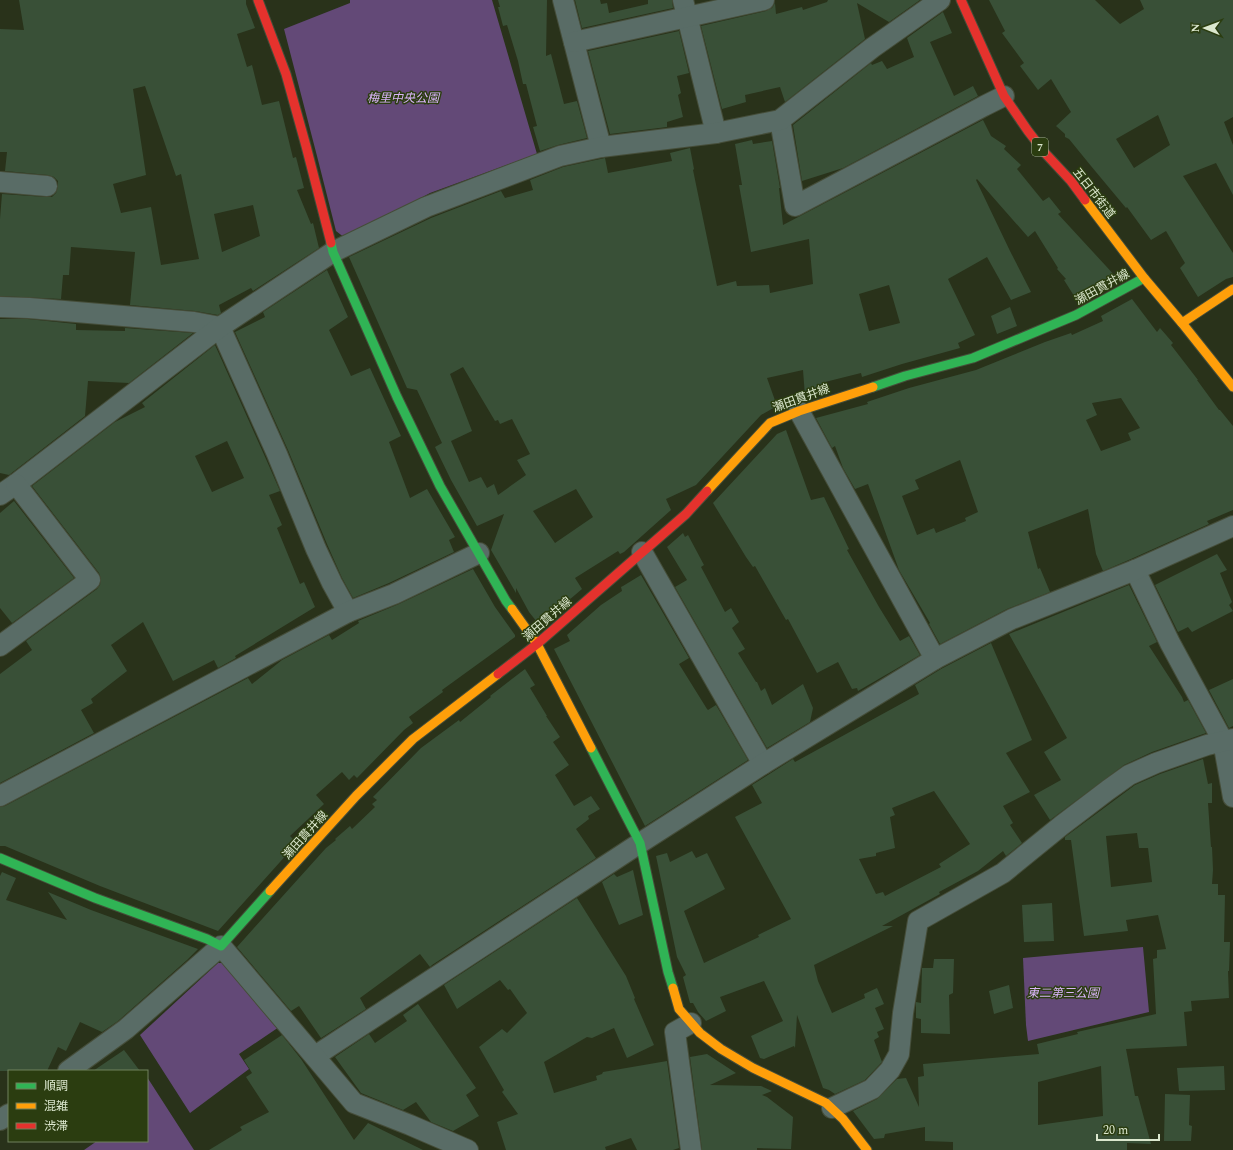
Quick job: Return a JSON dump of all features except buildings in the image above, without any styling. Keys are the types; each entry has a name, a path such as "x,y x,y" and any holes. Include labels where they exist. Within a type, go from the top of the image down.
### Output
{"main road":[{"path":"258,0 286,74 333,252 406,418 440,486 506,601 537,644 640,843 668,972 679,1009 700,1033 721,1049 765,1074 826,1103 843,1119 867,1150"},
{"name":"五日市街道","path":"961,0 1004,96 1045,153 1071,181 1144,278 1233,386"},
{"name":"瀬田貫井線","path":"220,946 356,796 413,739 537,644 686,514 770,423 799,411 905,376 973,358 1076,315 1144,278"},
{"path":"1182,323 1233,289"},
{"path":"0,858 95,898 207,939 220,946"}],"street":[{"path":"563,0 601,147"},
{"path":"574,42 685,9 764,0"},
{"path":"0,646 90,580 8,490 220,327 333,252 433,205 560,156 601,147 716,133 780,120 872,48 940,0"},
{"path":"685,9 716,133"},
{"path":"780,120 795,206 1004,96"},
{"path":"0,182 47,186"},
{"path":"0,307 30,308 194,322 220,327"},
{"path":"220,327 277,454 316,549 348,612"},
{"path":"799,411 936,659"},
{"path":"315,1056 763,764 936,659 1012,619 1135,570 1233,526"},
{"path":"642,552 763,764"},
{"path":"0,796 348,612 394,594 479,553"},
{"path":"1135,570 1170,644 1228,740 1233,797"},
{"path":"832,1108 872,1089 890,1070 899,1054 903,1013 918,921 1003,873 1062,825 1129,775 1156,763 1206,745 1228,740"},
{"path":"69,1070 126,1029 220,946 354,1103 468,1150"},
{"path":"690,1023 675,1032 691,1150"}],"green space":[{"name":"梅里中央公園","path":"350,0 492,0 537,154 430,193 345,238 336,231 284,29 350,3"},
{"name":"東二第三公園","path":"1143,947 1149,1012 1028,1041 1023,958"},
{"path":"218,963 228,963 279,1027 239,1054 249,1069 190,1113 140,1035"},
{"path":"148,1079 194,1150 84,1150 96,1142 148,1142"}],"traffic: fast":[{"path":"331,243 333,252 397,397 440,486 512,609"},
{"path":"873,387 905,376 973,358 1076,315 1144,278"},
{"path":"591,748 640,843 668,972 673,988"},
{"path":"0,858 95,898 207,939 221,946 270,891"}],"traffic: slow":[{"path":"1085,200 1144,278 1233,387"},
{"path":"1182,323 1233,289"},
{"path":"707,491 770,423 799,411 873,387"},
{"path":"512,609 537,644 591,748"},
{"path":"270,891 356,796 413,739 498,674"},
{"path":"673,988 679,1009 700,1033 721,1049 753,1068 826,1103 843,1119 867,1150"}],"traffic: jam":[{"path":"258,0 286,74 331,243"},
{"path":"961,0 1004,96 1045,153 1071,181 1085,200"},
{"path":"498,674 537,644 686,514 707,491"}]}
